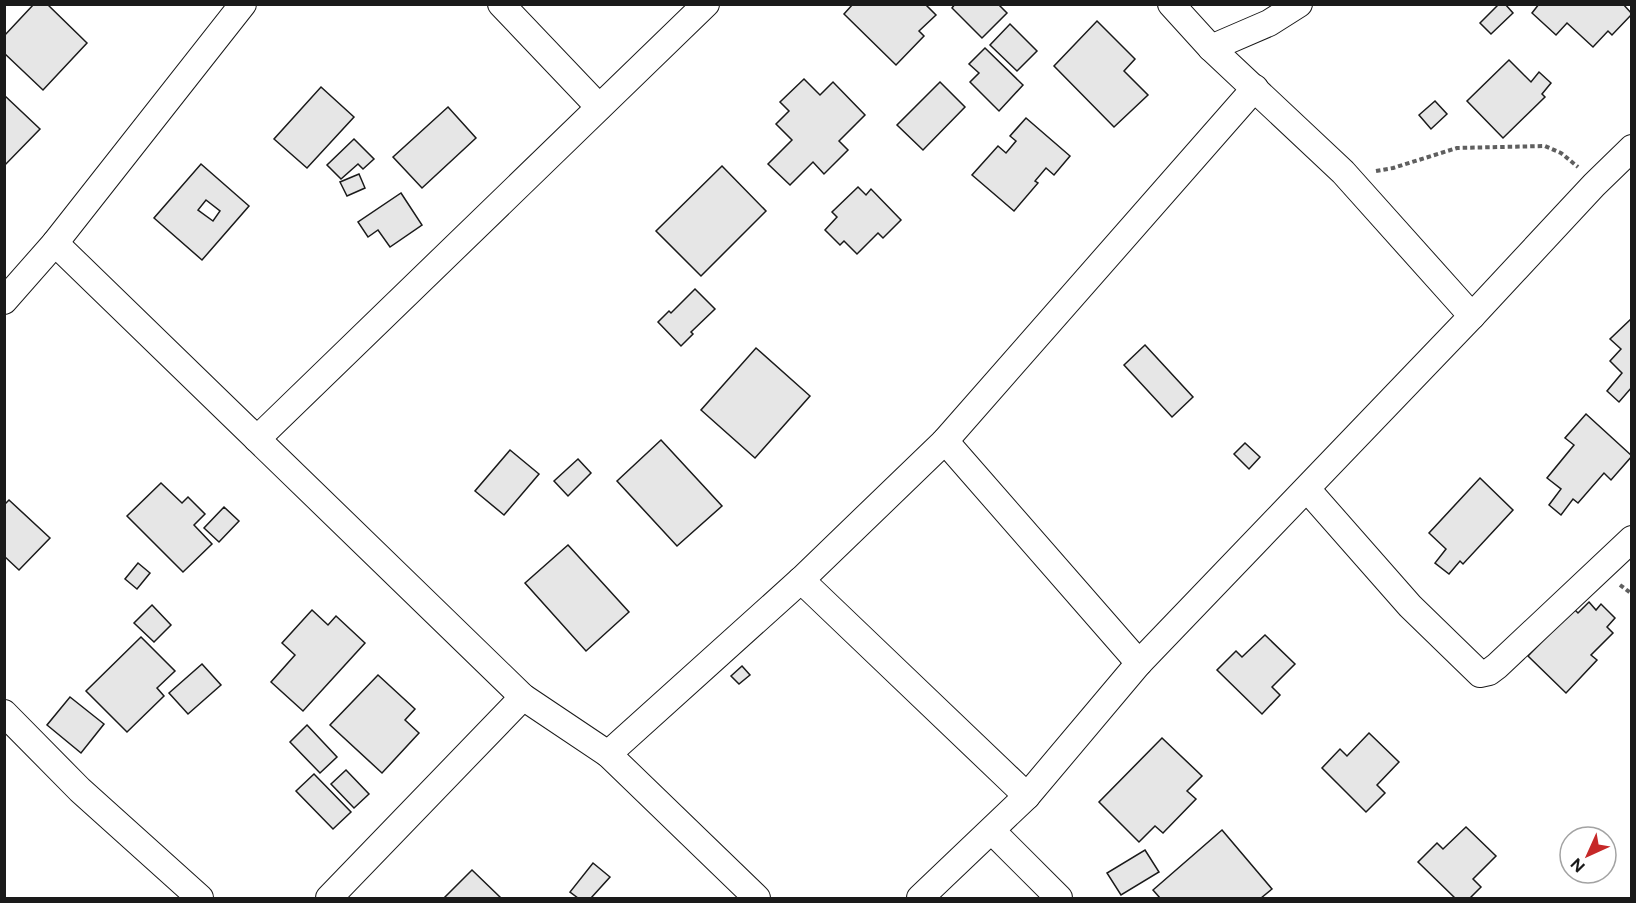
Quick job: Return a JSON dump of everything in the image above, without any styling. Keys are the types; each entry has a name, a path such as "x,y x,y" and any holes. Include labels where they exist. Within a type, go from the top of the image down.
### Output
{"street":[{"path":"4,301 55,243 243,4"},
{"path":"501,4 599,107"},
{"path":"257,439 706,4"},
{"path":"1170,4 1212,48 1343,172 1472,316"},
{"path":"1212,48 1269,23 1299,4"},
{"path":"608,754 801,579 945,441 1255,88"},
{"path":"920,898 1027,796 1139,663 1472,316 1594,185 1632,148"},
{"path":"55,243 524,697 608,754 757,898"},
{"path":"945,441 1139,663"},
{"path":"1307,489 1410,606 1480,674 1489,672 1497,666 1632,539"},
{"path":"801,579 1027,796"},
{"path":"329,898 524,697"},
{"path":"4,713 80,790 200,898"},
{"path":"992,831 1059,898"}],"path":[{"path":"1343,172 1393,168 1457,148 1545,146 1561,153 1574,163 1594,185"}],"building":[{"path":"34,4 47,4 87,43 43,90 4,53 4,36"},
{"path":"853,4 925,4 936,15 919,31 924,36 896,65 844,14"},
{"path":"955,4 998,4 1007,13 982,38 952,8"},
{"path":"1499,4 1505,4 1513,13 1491,34 1480,23"},
{"path":"1539,4 1623,4 1632,14 1612,35 1608,31 1593,47 1567,23 1556,35 1532,13"},
{"path":"1097,21 1135,59 1124,71 1148,95 1114,127 1054,66"},
{"path":"1010,24 1037,51 1017,71 990,45"},
{"path":"985,48 1023,85 999,111 970,82 979,73 969,64"},
{"path":"1509,60 1531,82 1539,72 1551,83 1542,94 1545,97 1503,138 1467,101"},
{"path":"804,79 820,95 833,82 865,115 839,141 848,150 824,174 813,162 790,185 768,164 792,140 776,124 789,111 780,102"},
{"path":"940,82 965,107 923,150 897,125"},
{"path":"321,87 354,117 307,168 274,139"},
{"path":"4,95 40,129 4,166"},
{"path":"1435,101 1447,114 1431,129 1419,115"},
{"path":"448,107 476,138 422,188 393,157"},
{"path":"1026,118 1070,156 1054,175 1046,168 1035,181 1038,183 1014,211 972,175 998,146 1006,153 1016,141 1010,136"},
{"path":"354,139 374,159 363,169 358,164 341,179 327,165"},
{"path":"201,164 249,206 202,260 154,218","holes":["206,200 220,211 213,221 198,210"]},
{"path":"722,166 766,211 701,276 656,231"},
{"path":"359,174 365,188 347,196 340,182"},
{"path":"858,187 866,195 871,189 901,220 883,238 878,233 857,254 844,241 840,245 825,230 837,217 832,212"},
{"path":"401,193 422,225 390,247 378,230 368,237 358,222"},
{"path":"695,289 715,309 691,332 693,334 681,346 658,322 669,311 671,313"},
{"path":"1632,318 1632,387 1619,402 1607,391 1622,373 1610,361 1621,349 1610,339"},
{"path":"1145,345 1193,397 1172,417 1124,365"},
{"path":"756,348 810,396 755,458 701,410"},
{"path":"1586,414 1632,456 1611,480 1604,473 1578,503 1573,499 1561,515 1549,505 1561,489 1547,478 1574,445 1565,438"},
{"path":"661,440 722,506 677,546 617,481"},
{"path":"1245,443 1260,457 1249,469 1234,454"},
{"path":"510,450 539,474 504,515 475,491"},
{"path":"578,459 591,473 568,496 554,481"},
{"path":"1480,478 1513,510 1463,564 1460,561 1449,574 1435,563 1446,549 1429,533"},
{"path":"161,483 182,503 188,497 205,514 194,525 212,544 183,572 127,516"},
{"path":"9,500 50,538 19,570 4,556 4,505"},
{"path":"224,507 239,521 219,542 204,528"},
{"path":"568,545 629,612 586,651 525,583"},
{"path":"138,563 150,573 137,589 125,579"},
{"path":"1589,602 1596,610 1601,604 1615,618 1607,627 1613,633 1591,655 1597,660 1566,693 1528,656 1574,609 1578,613"},
{"path":"152,605 171,625 154,642 134,623"},
{"path":"312,610 328,625 336,616 365,643 303,711 271,682 295,655 282,643"},
{"path":"1265,635 1295,664 1272,687 1280,695 1262,714 1217,670 1236,651 1242,657"},
{"path":"141,637 175,671 157,688 164,696 127,732 86,691"},
{"path":"202,664 221,685 188,714 169,693"},
{"path":"742,666 750,675 739,684 731,676"},
{"path":"378,675 415,709 405,720 419,733 382,773 330,725"},
{"path":"70,697 104,724 81,753 47,725"},
{"path":"307,725 337,757 320,773 290,742"},
{"path":"1369,733 1399,762 1377,785 1385,793 1366,812 1322,768 1340,749 1347,756"},
{"path":"1162,738 1202,776 1187,791 1196,799 1163,833 1155,826 1139,842 1099,802"},
{"path":"346,770 369,794 354,808 331,784"},
{"path":"314,774 351,812 333,829 296,791"},
{"path":"1466,827 1496,856 1473,879 1481,887 1470,898 1455,898 1418,862 1437,843 1443,849"},
{"path":"1222,830 1272,889 1261,898 1160,898 1153,890"},
{"path":"1145,850 1159,872 1121,895 1107,873"},
{"path":"593,863 610,877 591,898 578,898 570,892"},
{"path":"472,870 501,898 444,898"}]}
